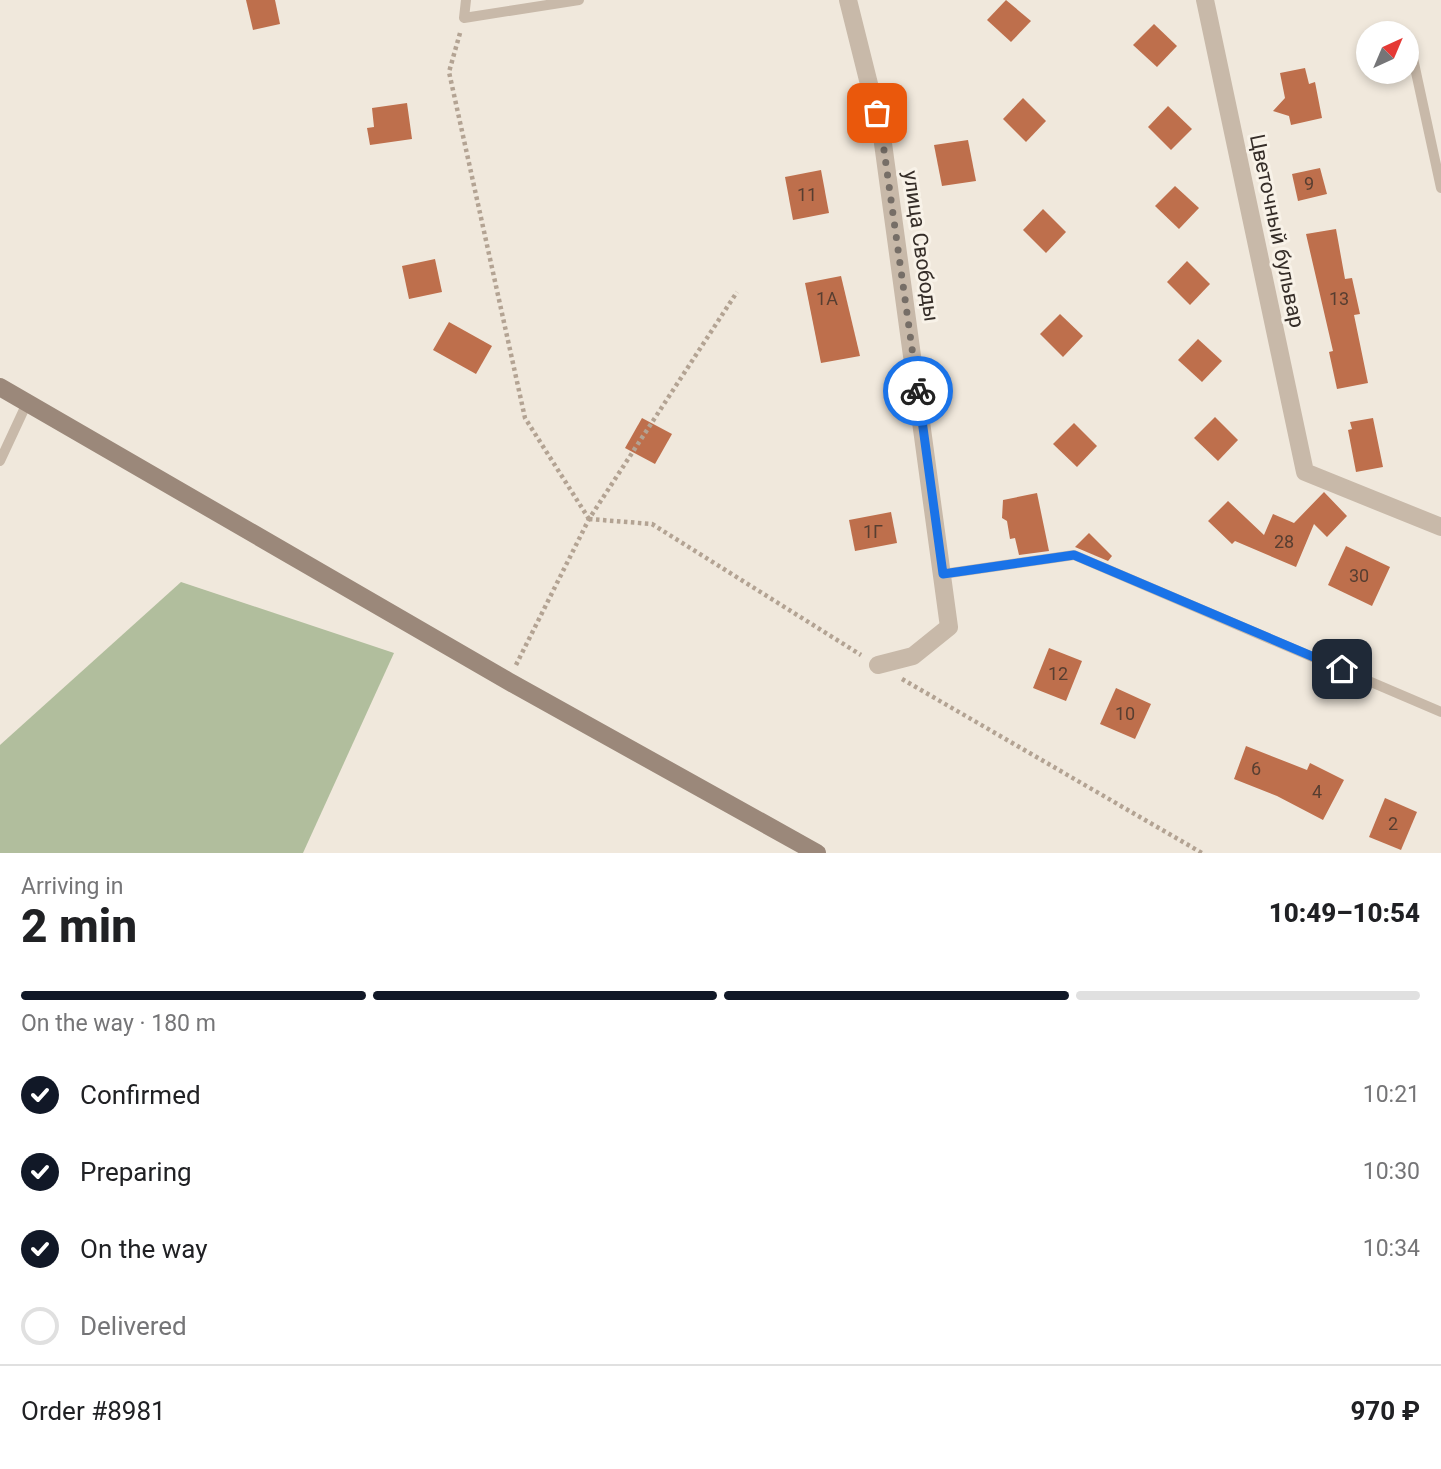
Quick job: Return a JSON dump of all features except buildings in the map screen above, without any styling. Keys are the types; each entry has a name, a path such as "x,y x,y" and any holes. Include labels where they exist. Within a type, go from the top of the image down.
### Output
{"main road":[{"path":"0,387 508,681 817,853"}],"street":[{"name":"улица Свободы","path":"848,0 882,136 949,627 913,656 878,665"},
{"name":"Цветочный бульвар","path":"1205,0 1305,472 1441,527"}],"lane":[{"path":"466,0 464,18 579,0"},
{"path":"1419,84 1441,188"},
{"path":"0,461 27,403"},
{"path":"943,574 1074,555 1441,712"}],"path":[{"path":"464,18 449,72 525,418 589,519"},
{"path":"508,681 589,519 737,292"}],"green space":[{"path":"181,582 394,653 303,853 0,853 0,745"}],"way so far":[{"path":"877,113 918,391"}],"route":[{"path":"918,391 943,574 1074,555 1342,669"}]}
